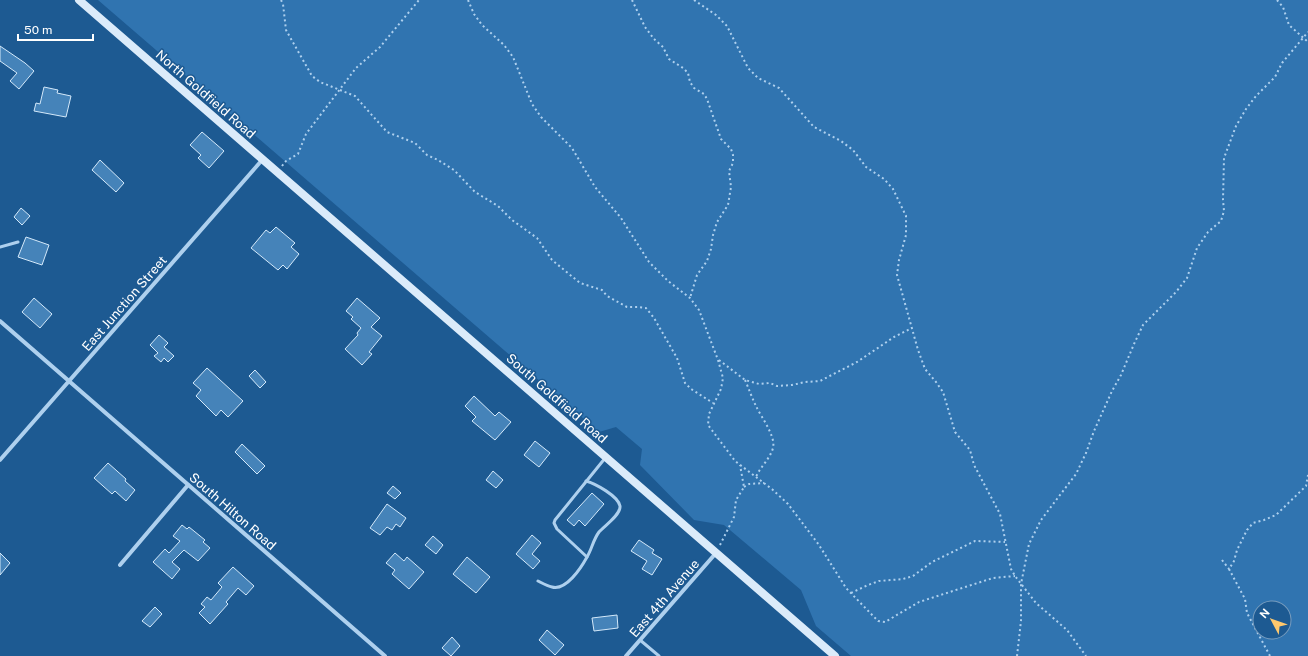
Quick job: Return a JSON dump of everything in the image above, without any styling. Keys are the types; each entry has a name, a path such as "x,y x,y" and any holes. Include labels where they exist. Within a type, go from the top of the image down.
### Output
{"main road":[{"name":"North Goldfield Road","path":"79,0 262,159"},
{"name":"South Goldfield Road","path":"262,159 835,656"}],"street":[{"name":"East Junction Street","path":"0,460 262,159"},
{"name":"South Hilton Road","path":"0,322 385,656"},
{"path":"120,565 188,485"},
{"name":"East 4th Avenue","path":"626,656 716,553"}],"lane":[{"path":"0,247 18,242"},
{"path":"587,557 557,529 554,523 606,457"},
{"path":"538,580 552,588 560,587 570,581 587,557 594,540 600,531 615,517 619,511 620,506 618,502 605,490 598,485 586,481"},
{"path":"640,640 659,656"}],"path":[{"path":"280,0 283,4 286,30 312,76 320,82 355,96 387,132 415,144 427,155 454,170 475,192 498,206 512,220 537,238 552,260 580,282 602,290 607,296 627,307 638,306 646,308 654,318 677,358 685,383 691,389 713,403"},
{"path":"277,171 286,161 298,154 306,134 356,68 380,47 419,0"},
{"path":"468,0 474,14 482,25 504,45 513,57 532,104 541,118 572,148 595,187 621,218 649,262 668,281 690,298 699,310 724,378 721,389 709,414 708,426 735,461 788,504 819,545 846,588 878,621 884,622 919,602 994,578 1015,576"},
{"path":"632,0 645,27 654,39 663,47 669,59 688,73 690,82 694,88 704,94 721,139 731,148 733,155 733,163 729,171 731,186 728,205 718,222 713,235 707,261 697,275 690,298"},
{"path":"694,0 716,15 727,26 748,68 758,78 778,88 814,127 841,141 854,150 866,167 884,179 893,189 906,216 906,235 899,260 897,275 925,369 942,392 955,432 970,450 974,465 1000,514 1011,569 1036,603 1067,630 1086,656"},
{"path":"1277,0 1284,6 1289,25 1308,42"},
{"path":"1017,656 1021,621 1021,584 1029,544 1041,520 1076,474 1112,391 1121,375 1143,325 1176,292 1187,278 1197,248 1208,232 1221,221 1224,211 1224,158 1236,126 1256,96 1276,77 1282,62 1308,32"},
{"path":"718,360 745,380 759,384 770,383 777,386 820,381 857,362 894,337 912,328"},
{"path":"745,380 752,393 755,405 772,437 773,447 756,477"},
{"path":"740,464 744,487"},
{"path":"1229,568 1247,530 1253,523 1276,515 1306,486 1308,475"},
{"path":"716,553 730,527 734,517 736,500 744,487 749,484 764,483"},
{"path":"851,593 879,581 903,579 913,576 932,562 975,541 1006,542"},
{"path":"1222,560 1229,568 1245,599 1247,613 1270,656"}],"shaded area":[{"path":"98,0 1308,0 1308,656 851,656 816,626 801,590 724,525 694,520 640,465 642,449 616,427 599,432"}],"building":[{"path":"0,46 34,71 19,89 10,81 17,73 0,61"},
{"path":"44,87 58,90 57,93 71,96 66,117 34,111 36,103 40,104"},
{"path":"202,132 224,151 209,168 198,158 201,155 190,145"},
{"path":"100,160 124,183 116,192 92,170"},
{"path":"21,208 30,216 22,225 14,217"},
{"path":"276,227 295,243 291,247 299,254 287,269 283,265 278,270 251,248 266,230 270,233"},
{"path":"26,237 49,245 42,265 18,257"},
{"path":"34,298 52,314 40,328 22,312"},
{"path":"357,298 380,318 371,327 382,336 369,352 372,354 362,365 345,349 358,335 357,333 361,328 351,319 353,317 346,311"},
{"path":"159,335 168,343 164,347 174,356 168,362 164,358 161,362 154,356 158,353 150,345"},
{"path":"207,368 243,401 228,417 221,410 216,416 196,396 201,390 193,383"},
{"path":"255,370 266,382 260,388 249,376"},
{"path":"474,396 495,416 499,412 511,422 495,440 472,421 476,417 465,406"},
{"path":"535,441 550,453 539,467 524,455"},
{"path":"242,444 265,466 257,474 235,452"},
{"path":"108,463 126,479 125,481 135,490 126,501 115,491 112,494 94,478"},
{"path":"493,471 503,480 496,488 486,480"},
{"path":"393,486 401,493 395,499 387,493"},
{"path":"592,493 604,504 585,526 579,520 574,526 567,520"},
{"path":"387,504 406,518 400,527 396,524 392,530 387,527 380,535 370,528"},
{"path":"182,525 187,529 189,527 205,540 203,542 210,548 198,561 184,550 172,562 180,569 172,579 153,562 165,549 169,553 180,541 173,536"},
{"path":"532,535 541,543 532,554 540,561 533,569 516,554"},
{"path":"433,536 443,545 436,554 425,545"},
{"path":"639,540 654,550 652,553 662,559 652,575 642,569 647,561 631,551"},
{"path":"0,553 10,563 0,575"},
{"path":"395,553 404,561 407,557 424,572 409,589 392,574 395,570 386,563"},
{"path":"467,557 490,577 476,593 453,574"},
{"path":"233,567 254,586 246,595 238,588 226,602 228,604 210,624 199,613 205,607 201,604 207,597 211,600 222,587 218,583"},
{"path":"155,607 162,614 150,627 142,621"},
{"path":"617,615 618,628 594,631 592,618"},
{"path":"547,630 564,645 555,655 539,640"},
{"path":"452,637 460,646 451,656 442,648"}]}
